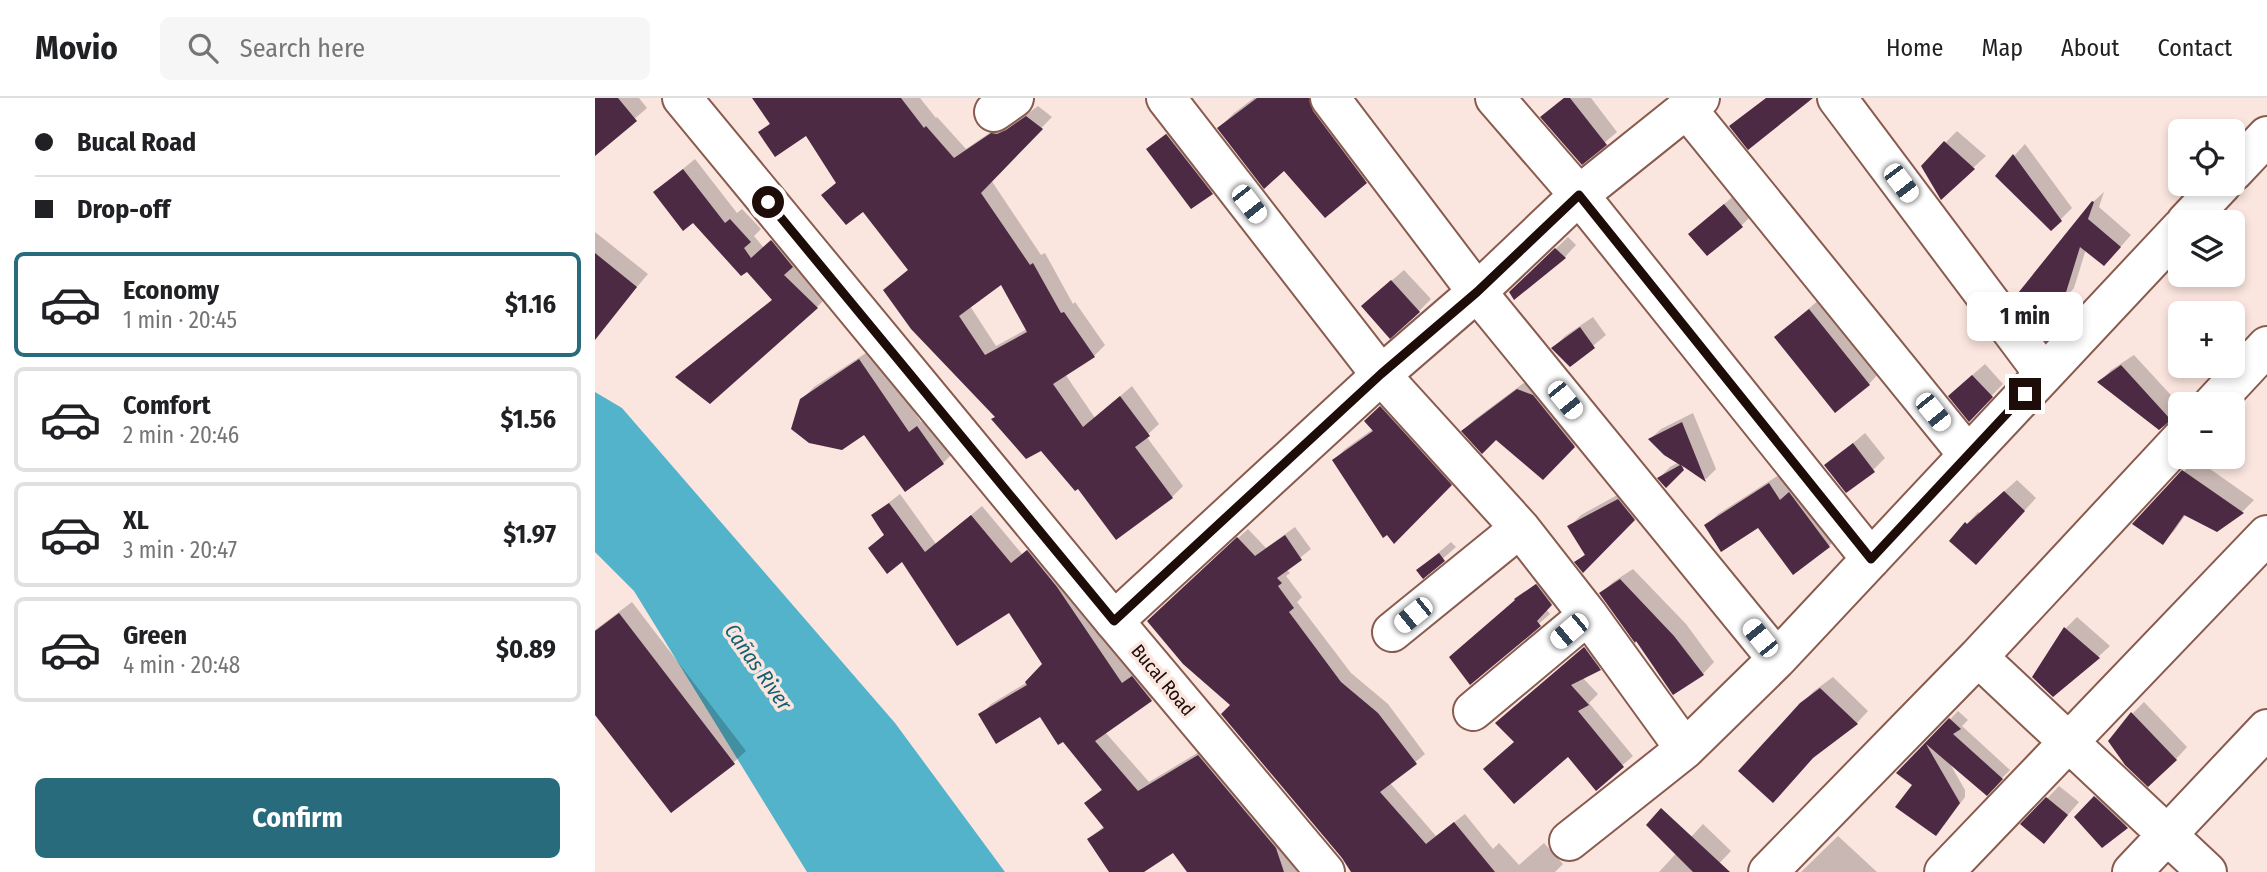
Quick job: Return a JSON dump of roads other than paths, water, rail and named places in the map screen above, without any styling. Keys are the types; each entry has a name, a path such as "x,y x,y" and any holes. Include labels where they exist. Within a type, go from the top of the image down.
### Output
{"street":[{"name":"Bucal Road","path":"682,98 1325,872"},
{"path":"1165,98 1381,374 1520,528 1588,615 1685,749"},
{"path":"1330,98 1477,292 1777,659"},
{"path":"1495,98 1579,195 1871,559"},
{"path":"1837,98 2044,374"},
{"path":"1114,621 1381,374 1477,292 1579,195 1693,103 1968,455"},
{"path":"2245,159 2267,136"},
{"path":"2197,210 2211,196"},
{"path":"1569,841 1685,749 1777,659 2168,242"},
{"path":"2224,392 2267,346"},
{"path":"1768,872 1978,657 2168,453"},
{"path":"1392,632 1520,528"},
{"path":"1944,872 2267,535"},
{"path":"1473,711 1588,615"},
{"path":"1978,657 2207,872"},
{"path":"2133,872 2267,729"}],"water":[{"name":"Cañas River","path":"595,392 622,408 895,723 1005,872 807,872 634,591 595,552"}]}
